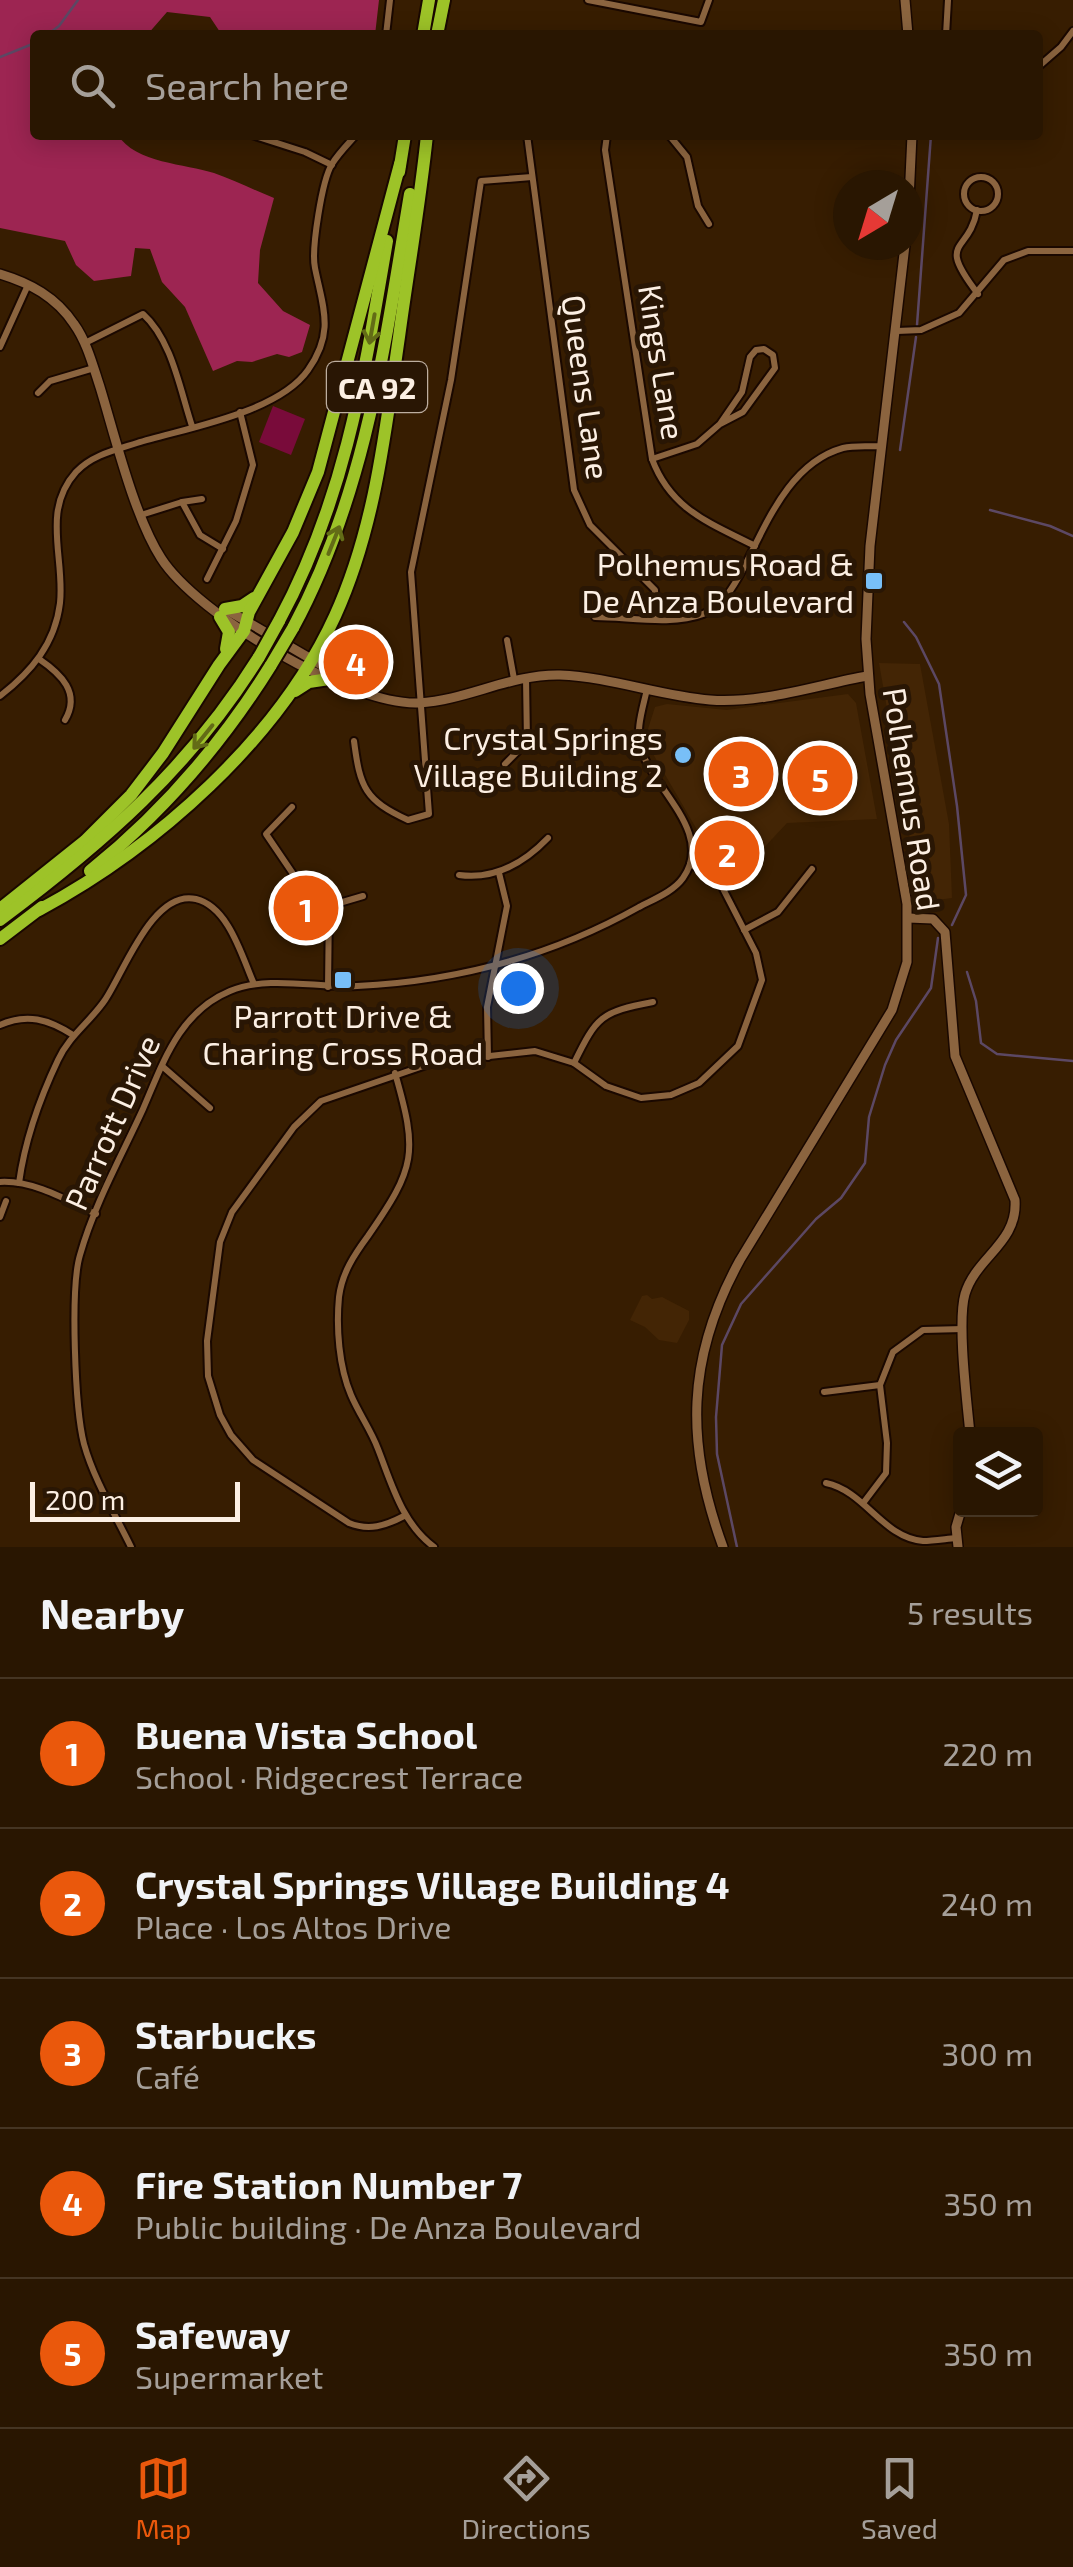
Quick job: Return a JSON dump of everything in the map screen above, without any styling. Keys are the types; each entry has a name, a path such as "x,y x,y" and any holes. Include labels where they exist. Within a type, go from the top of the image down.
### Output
{"highway":[{"path":"423,30 429,0"},
{"path":"438,30 444,0"},
{"name":"CA 92","path":"286,625 349,448 404,140"},
{"path":"39,910 90,880 164,824 232,760 286,699 333,620 356,564 377,484 422,140"},
{"name":"CA 92","path":"0,939 110,854 166,802 225,732 338,530 365,443 422,140"},
{"path":"0,909 85,841 131,794 164,753 245,626 293,532 318,472 400,164"},
{"path":"218,665 229,636 223,613 244,606 263,588"},
{"path":"286,699 310,682 335,678 325,655 333,620"},
{"name":"CA 92","path":"0,920 86,855 153,794 265,661"}],"street":[{"path":"387,30 390,0"},
{"path":"588,0 701,22 709,0"},
{"path":"905,0 908,30"},
{"path":"946,30 948,0"},
{"path":"1043,62 1073,30"},
{"path":"268,140 332,164"},
{"path":"0,696 38,660 56,622 60,604 56,521 61,496 84,465 119,448 240,412 291,388 308,370 319,350 326,309 314,253 332,164 352,140"},
{"name":"Queens Lane","path":"528,140 574,490 590,525 655,590 656,618"},
{"name":"Kings Lane","path":"607,140 652,460 675,500 755,546"},
{"path":"674,140 687,157 698,206 709,224"},
{"path":"910,170 912,140"},
{"path":"354,741 358,776 378,806 408,820 429,814 411,572 442,430 481,181 532,176"},
{"path":"975,178 989,180 997,189 995,203 986,210 976,210 964,200 966,185 975,178"},
{"path":"976,210 975,220 957,245 956,254 961,272 978,294"},
{"path":"897,331 921,330 950,319 978,294 1004,260 1028,251 1073,251"},
{"name":"Polhemus Road","path":"723,1547 707,1502 696,1441 696,1398 708,1334 740,1260 892,1010 907,962 908,918 868,676 867,583 904,260"},
{"path":"0,274 28,284 64,311 85,343 153,546 182,584 245,626 382,700 421,703 514,679 570,676 700,699 734,700 868,676"},
{"path":"0,347 28,284"},
{"path":"85,343 143,314 168,352 192,426"},
{"path":"652,460 697,444 720,424 743,412 775,368 773,355 764,349 756,350 750,357 742,392 720,424"},
{"path":"38,393 50,381 94,368"},
{"path":"207,580 236,521 253,464 240,412"},
{"path":"596,616 684,618 706,613 723,600 792,483 815,462 844,448 882,446"},
{"path":"141,515 202,499"},
{"path":"182,502 200,535 223,549"},
{"path":"506,640 514,679"},
{"path":"38,660 58,674 70,689 72,708 66,720"},
{"path":"504,764 526,742 526,677"},
{"path":"404,1516 375,1528 362,1528 270,1474 242,1449 220,1415 206,1359 220,1242 239,1200 310,1110 336,1093 447,1060 535,1051 574,1062 606,1086 641,1098 671,1095 699,1083 738,1046 762,980 756,953 718,879 690,864 692,845 688,831 640,746 647,689"},
{"path":"292,807 266,834 306,893 328,906 363,896"},
{"path":"459,876 498,874 548,838"},
{"name":"Parrott Drive","path":"131,1547 90,1460 80,1426 78,1260 178,1033 197,1011 232,990 254,984 328,987 436,979 498,966 622,917 674,887 690,864"},
{"path":"744,930 778,912 812,869"},
{"path":"488,1057 487,1007 507,906 498,874"},
{"path":"19,1183 28,1131 59,1056 72,1035 106,999 150,921 172,901 196,899 217,912 254,984"},
{"path":"328,906 328,987"},
{"path":"908,918 933,920 944,932 954,1056 1015,1200 1014,1224 968,1285 962,1312 970,1427"},
{"path":"574,1062 592,1024 614,1011 653,1002"},
{"path":"0,1026 11,1020 38,1018 72,1035"},
{"path":"162,1066 210,1108"},
{"path":"395,1073 411,1130 409,1160 398,1191 350,1262 340,1294 339,1342 350,1393 372,1434 404,1516 434,1547"},
{"path":"0,1182 19,1183 96,1214"},
{"path":"0,1217 6,1201"},
{"path":"864,1502 886,1473 887,1443 880,1385 894,1352 923,1330 963,1329"},
{"path":"824,1392 880,1385"},
{"path":"826,1483 844,1487 892,1530 920,1541 957,1543 959,1517"}],"shaded area":[{"path":"0,0 379,0 376,30 219,30 210,17 167,12 151,30 30,30 30,140 122,140 148,157 214,173 274,198 260,250 258,283 283,311 310,325 302,352 289,357 277,354 252,362 237,361 213,371 185,307 162,282 150,249 135,248 131,276 94,281 76,265 65,241 0,228"},
{"path":"273,406 305,419 291,455 259,442"},
{"path":"879,663 920,664 949,824 952,898 921,902"},
{"path":"848,694 856,703 877,819 787,823 730,884 721,870 703,859 696,828 649,747 648,729 655,707 667,704 727,710"},
{"path":"642,1296 652,1299 662,1297 689,1311 689,1320 677,1343 659,1340 630,1320"}],"waterway":[{"path":"54,30 78,0"},
{"path":"0,57 30,45"},
{"path":"917,325 931,140"},
{"path":"900,450 916,337"},
{"path":"990,510 1073,536"},
{"path":"904,622 916,637 939,684 966,895 952,925"},
{"path":"737,1547 717,1454 722,1345 741,1304 816,1219 841,1198 865,1163 869,1117 885,1065 896,1040 931,988 938,938"},
{"path":"967,972 976,1001 981,1043 997,1054 1073,1061"}],"place":[{"name":"Polhemus Road & De Anza Boulevard","path":"874,581"},
{"name":"Fire Station Number 7","path":"356,662"},
{"name":"Crystal Springs Village Building 2","path":"683,755"},
{"name":"Starbucks","path":"741,774"},
{"name":"Safeway","path":"820,778"},
{"name":"Crystal Springs Village Building 4","path":"727,853"},
{"name":"Buena Vista School","path":"306,908"},
{"name":"Parrott Drive & Charing Cross Road","path":"343,980"}]}
